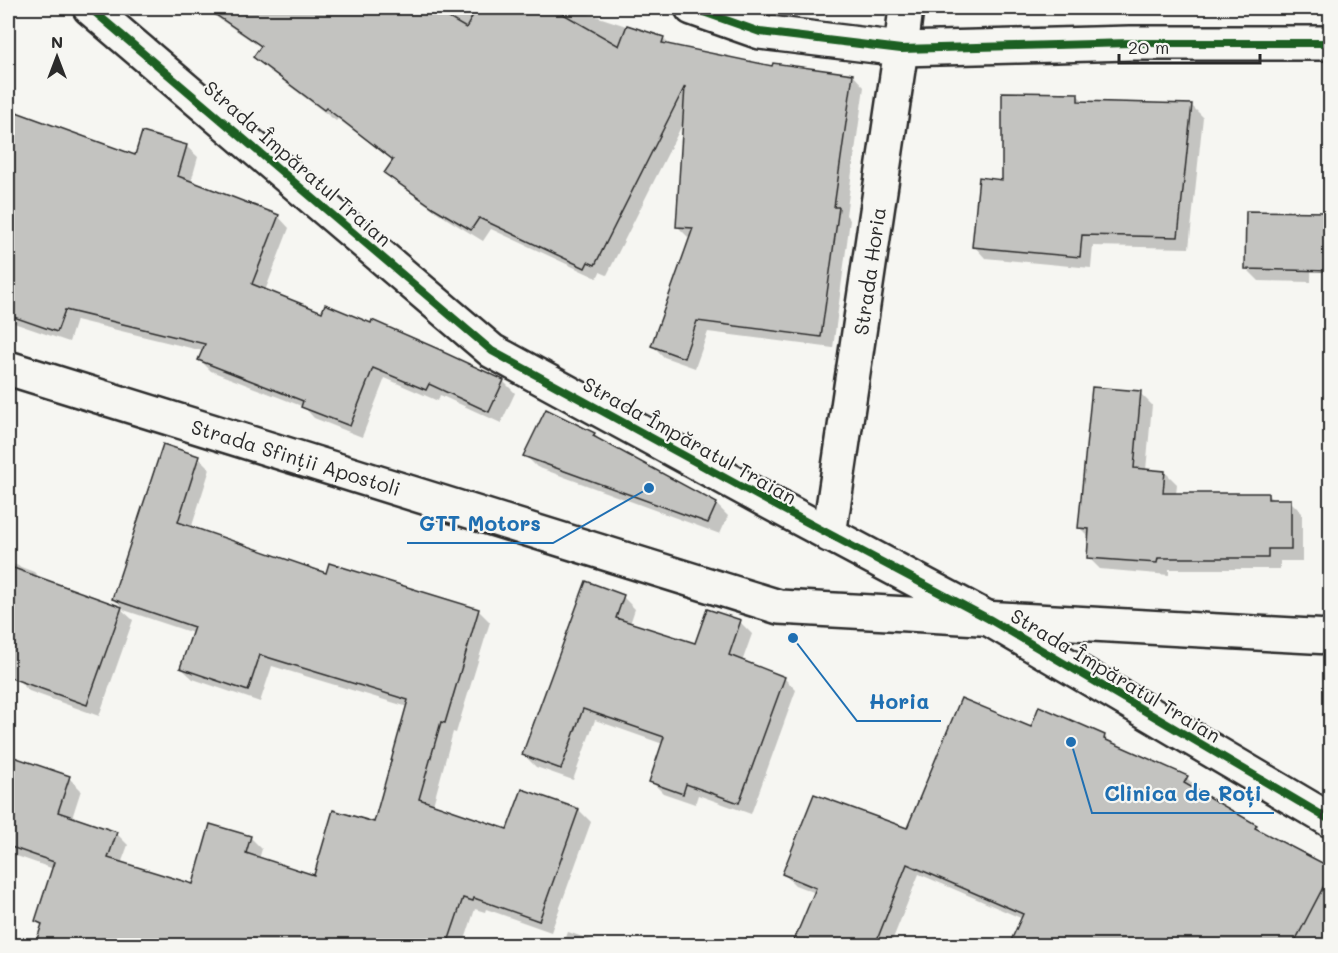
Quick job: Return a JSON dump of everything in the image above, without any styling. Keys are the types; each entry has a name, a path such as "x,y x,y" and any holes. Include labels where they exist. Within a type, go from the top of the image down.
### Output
{"street":[{"name":"Strada Împăratul Traian","path":"90,8 492,351 829,535 989,619 1330,820"},
{"path":"692,8 760,32 902,50 1130,43 1330,42"},
{"name":"Strada Horia","path":"829,535 902,50 906,8"},
{"name":"Strada Sfinții Apostoli","path":"8,368 779,607 1330,637"}],"building":[{"path":"206,8 432,8 466,28 477,8 553,8 619,46 627,25 664,37 662,43 772,66 773,63 853,74 834,207 839,207 821,337 697,321 684,358 651,346 693,228 676,227 685,86 595,265 588,262 585,268 479,218 471,230 434,208 384,173 393,160 326,108 324,110 253,57 261,46"},
{"path":"1002,92 1078,93 1078,101 1192,104 1178,237 1082,235 1080,257 972,247 979,177 1002,180"},
{"path":"8,109 135,155 142,132 187,145 178,176 279,215 252,284 322,312 325,304 371,323 372,320 504,380 489,412 429,384 426,390 373,368 350,426 301,407 303,401 198,360 205,344 65,310 57,332 8,315"},
{"path":"1246,211 1330,212 1330,271 1245,269"},
{"path":"1092,387 1141,391 1134,468 1165,471 1163,493 1268,493 1268,499 1291,499 1291,549 1268,549 1268,558 1158,558 1157,563 1087,558 1089,529 1078,528"},
{"path":"546,409 595,433 593,436 717,503 708,523 523,456"},
{"path":"163,444 199,456 178,522 326,573 329,563 479,609 445,723 441,722 419,799 507,829 522,789 579,809 539,921 474,898 473,901 463,898 447,945 35,945 42,924 35,921 54,862 8,846 8,755 70,776 58,812 117,832 108,858 193,884 210,824 251,836 246,853 314,875 333,810 374,822 408,700 260,655 248,691 180,668 194,627 112,599"},
{"path":"8,566 122,607 87,705 8,677"},
{"path":"586,581 624,595 616,618 695,643 707,609 741,620 729,655 785,677 739,803 686,784 683,794 649,782 664,737 583,709 561,769 522,755"},
{"path":"961,698 1031,727 1039,706 1105,735 1104,739 1188,776 1184,783 1257,825 1255,828 1330,867 1330,874 1293,945 1009,945 1023,914 907,864 875,945 792,945 816,888 782,874 814,794 907,828"}],"cycle path":[{"path":"90,8 492,351 989,619 1330,820"},
{"path":"692,8 760,32 901,49 1130,43 1330,43"}],"place":[{"name":"GTT Motors","path":"649,488"},
{"name":"Horia","path":"793,638"},
{"name":"Clinica de Roți","path":"1071,742"}]}
